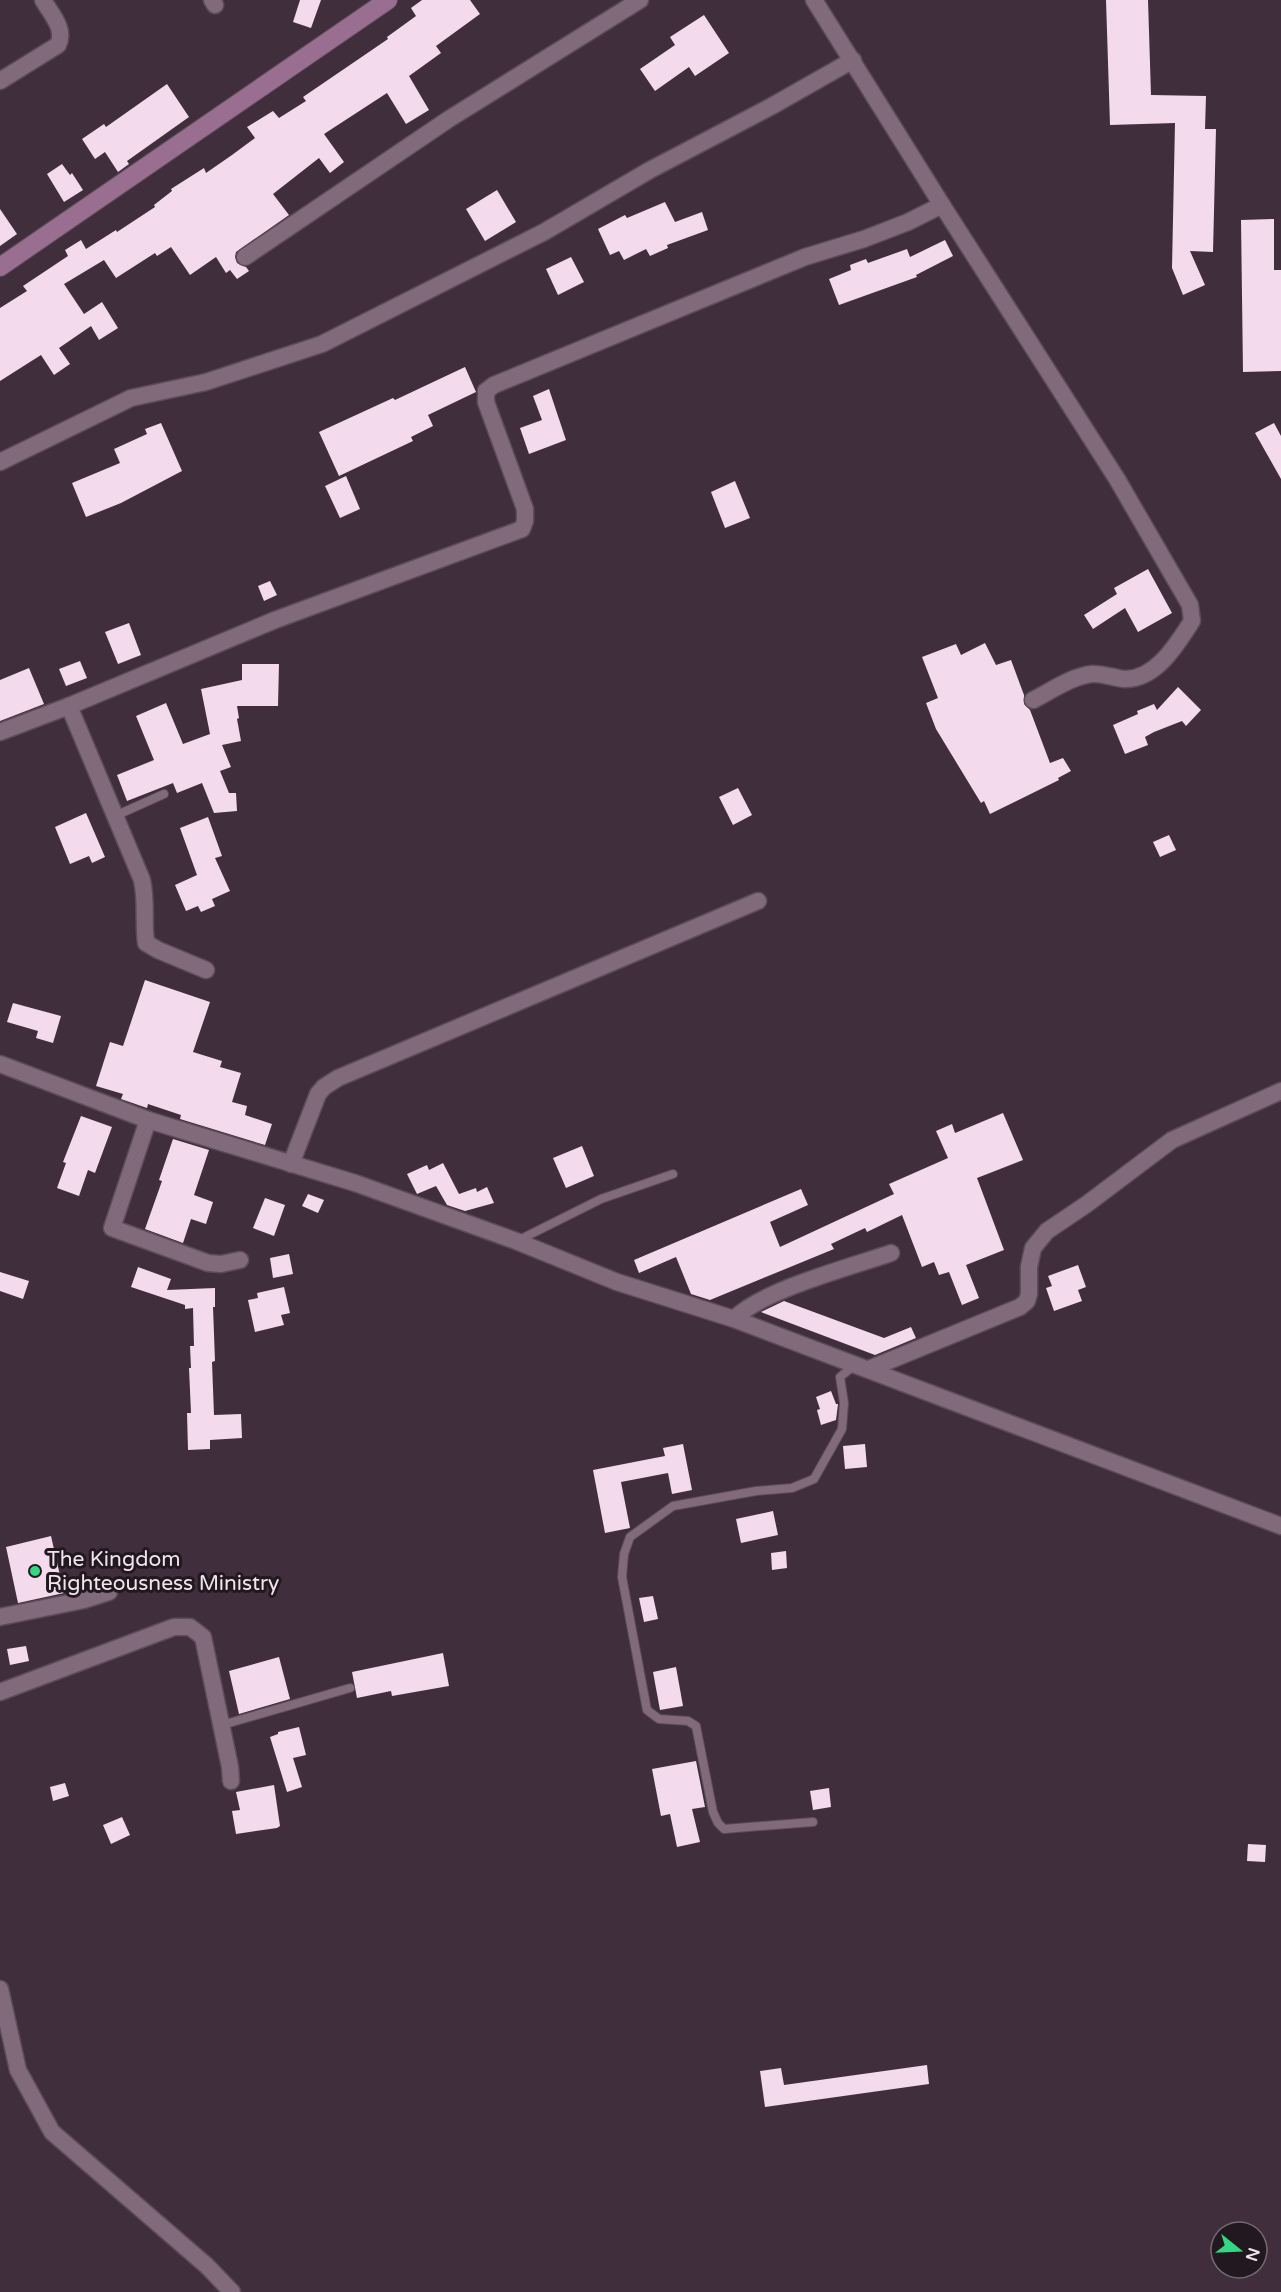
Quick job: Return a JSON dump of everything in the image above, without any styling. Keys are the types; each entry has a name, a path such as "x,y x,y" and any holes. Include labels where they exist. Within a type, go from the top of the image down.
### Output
{"main road":[{"path":"0,267 388,0"}],"street":[{"path":"0,81 58,45 62,37 61,30 43,0"},
{"path":"245,257 449,119 640,0"},
{"path":"814,0 1117,479 1190,605 1192,621 1158,665 1140,675 1126,679 1095,674 1085,675 1033,700"},
{"path":"0,462 131,398 206,382 322,344 543,232 650,170 853,60"},
{"path":"0,732 69,706 274,620 522,529 525,509 486,402 486,391 494,385 805,257 908,222 942,205"},
{"path":"69,706 142,880 146,898 144,929 146,943 206,970"},
{"path":"291,1164 318,1094 338,1078 758,901"},
{"path":"0,1064 148,1120 355,1183 516,1241 618,1282 734,1319 1281,1526"},
{"path":"863,1366 1020,1307 1027,1301 1029,1294 1029,1267 1033,1248 1047,1231 1172,1140 1281,1092"},
{"path":"148,1120 112,1228 202,1262 222,1264 240,1260"},
{"path":"734,1319 740,1312 776,1293 891,1253"},
{"path":"0,1617 84,1600 109,1592"},
{"path":"0,1692 174,1628 190,1627 203,1637 222,1725 231,1781"},
{"path":"0,1989 18,2070 52,2132 207,2266 232,2292"}],"lane":[{"path":"116,816 164,794"},
{"path":"516,1241 601,1199 673,1174"},
{"path":"813,1822 724,1829 718,1823 713,1812 696,1726 688,1721 659,1719 646,1710 622,1576 624,1554 630,1537 672,1506 756,1491 792,1488 814,1479 842,1429 844,1403 840,1377 863,1366"},
{"path":"222,1725 350,1688"}],"building":[{"path":"300,0 321,0 311,28 293,22"},
{"path":"422,0 470,0 480,14 436,46 441,53 409,76 429,110 406,124 387,93 324,134 344,162 330,173 319,158 273,194 289,215 236,252 237,263 249,271 237,279 230,270 226,273 216,257 190,275 171,247 157,256 155,253 116,278 104,260 64,284 84,314 102,302 118,328 99,340 91,326 59,348 70,364 54,375 41,355 0,381 0,308 27,291 23,286 68,256 65,250 81,240 86,249 116,230 117,232 155,207 154,205 172,191 171,189 204,168 206,173 232,155 255,138 247,127 273,111 279,118 306,101 303,97 388,39 387,37 416,16 411,8"},
{"path":"1106,0 1148,0 1151,95 1206,96 1205,129 1216,129 1213,252 1190,251 1205,285 1183,295 1172,268 1175,123 1110,125"},
{"path":"704,15 729,53 695,76 689,67 655,91 640,69 675,45 670,37"},
{"path":"167,84 189,117 127,161 129,164 118,172 105,152 95,159 82,139 104,124 106,127"},
{"path":"62,164 70,175 72,173 83,190 64,202 47,174"},
{"path":"497,190 516,222 485,241 466,209"},
{"path":"665,202 675,222 702,212 708,230 667,245 668,248 650,256 646,249 624,260 619,251 610,255 598,229 625,215 627,218"},
{"path":"0,209 17,234 0,246"},
{"path":"1274,219 1274,270 1281,270 1281,371 1243,372 1241,220"},
{"path":"945,240 953,256 916,275 917,277 839,305 829,279 851,270 850,265 866,259 868,263 907,249 910,257"},
{"path":"571,257 584,282 558,295 546,269"},
{"path":"465,367 476,392 428,415 433,426 411,437 413,441 339,476 319,432"},
{"path":"549,389 566,440 529,454 520,428 542,420 533,396"},
{"path":"161,423 182,471 121,503 86,517 72,483 120,463 114,449 147,434 145,429"},
{"path":"1274,423 1281,436 1281,479 1255,433"},
{"path":"346,476 360,509 340,518 325,486"},
{"path":"735,481 750,518 725,528 711,492"},
{"path":"1148,569 1172,613 1138,632 1125,608 1093,629 1084,615 1117,594 1114,588"},
{"path":"270,581 277,595 264,601 258,586"},
{"path":"129,623 141,655 118,664 105,632"},
{"path":"985,643 996,665 1011,660 1024,695 1024,704 1030,710 1050,763 1063,758 1071,771 1058,778 1059,780 990,814 984,801 981,803 936,729 926,703 938,698 922,657 956,644 961,655"},
{"path":"80,661 87,678 66,686 59,669"},
{"path":"242,664 279,664 278,706 237,706 241,741 222,745 231,767 220,771 229,793 236,793 237,811 214,813 202,783 177,793 173,783 127,801 117,775 154,760 136,716 166,703 183,744 210,734 201,689 242,680"},
{"path":"29,668 44,704 0,721 0,680"},
{"path":"1178,687 1201,710 1186,726 1182,721 1154,732 1145,737 1148,745 1125,754 1113,725 1154,704 1157,710"},
{"path":"738,788 752,815 733,825 719,797"},
{"path":"86,813 105,857 92,863 89,856 70,864 55,827"},
{"path":"208,817 222,856 215,858 230,891 212,899 215,906 201,912 198,906 186,911 175,885 197,875 180,828"},
{"path":"1169,835 1176,850 1160,857 1153,842"},
{"path":"145,980 210,1002 193,1052 222,1061 220,1067 241,1073 232,1102 247,1106 245,1115 272,1124 265,1145 180,1119 181,1115 148,1104 147,1108 121,1099 123,1094 96,1086 110,1042 123,1046"},
{"path":"13,1003 61,1016 53,1043 36,1038 38,1031 7,1022"},
{"path":"1003,1113 1023,1160 977,1178 1004,1250 966,1265 979,1298 962,1305 949,1272 939,1275 934,1262 922,1267 902,1215 867,1232 865,1228 831,1244 834,1249 710,1300 691,1294 676,1257 639,1273 634,1260 801,1189 808,1205 770,1222 780,1247 894,1194 889,1184 948,1158 936,1131 952,1124 955,1133"},
{"path":"81,1116 112,1127 95,1173 88,1170 79,1196 57,1188 66,1163 63,1162"},
{"path":"173,1139 209,1150 194,1195 213,1202 206,1224 191,1219 183,1243 145,1229 162,1181 159,1180"},
{"path":"582,1146 594,1176 566,1188 553,1158"},
{"path":"443,1163 459,1194 476,1188 477,1192 487,1187 494,1203 465,1211 447,1205 436,1186 417,1194 407,1174 427,1165 429,1170"},
{"path":"308,1194 324,1200 318,1213 302,1206"},
{"path":"265,1198 285,1205 274,1236 253,1228"},
{"path":"289,1254 293,1274 273,1278 270,1258"},
{"path":"1078,1265 1086,1287 1078,1290 1082,1301 1054,1311 1046,1288 1052,1286 1048,1276"},
{"path":"138,1267 171,1279 167,1290 215,1288 215,1307 213,1307 215,1361 212,1362 214,1415 241,1414 242,1438 210,1440 210,1449 188,1450 187,1413 191,1413 190,1346 194,1346 193,1308 185,1309 185,1305 131,1287"},
{"path":"0,1272 29,1281 23,1299 0,1291"},
{"path":"284,1287 290,1313 281,1315 284,1325 255,1332 248,1300 258,1298 257,1293"},
{"path":"784,1301 884,1338 911,1327 916,1338 875,1355 761,1312"},
{"path":"831,1391 838,1404 836,1420 821,1425 817,1410 820,1409 816,1397"},
{"path":"683,1444 692,1490 672,1494 668,1473 621,1482 630,1528 605,1533 593,1470 665,1456 663,1448"},
{"path":"865,1444 867,1467 845,1469 843,1446"},
{"path":"773,1511 778,1535 741,1543 736,1519"},
{"name":"The Kingdom Righteousness Ministry","path":"51,1536 64,1593 18,1603 6,1547"},
{"path":"786,1551 787,1568 772,1570 771,1553"},
{"path":"653,1596 658,1619 644,1622 639,1598"},
{"path":"26,1646 29,1661 10,1665 7,1649"},
{"path":"443,1653 449,1686 392,1696 391,1691 357,1698 352,1672"},
{"path":"279,1657 290,1699 239,1714 229,1671"},
{"path":"676,1667 683,1706 660,1710 653,1672"},
{"path":"299,1727 306,1755 293,1758 302,1787 287,1792 270,1737 278,1732"},
{"path":"696,1761 705,1807 692,1809 700,1842 677,1847 670,1814 661,1816 652,1769"},
{"path":"65,1783 69,1796 53,1801 50,1787"},
{"path":"274,1785 280,1826 236,1834 232,1811 240,1810 236,1792"},
{"path":"829,1788 831,1807 813,1810 810,1791"},
{"path":"122,1817 130,1835 111,1844 103,1825"},
{"path":"1248,1844 1266,1845 1265,1862 1247,1861"},
{"path":"927,2065 929,2084 765,2107 760,2071 781,2068 784,2085"}],"place":[{"name":"The Kingdom Righteousness Ministry","path":"35,1571"}]}
